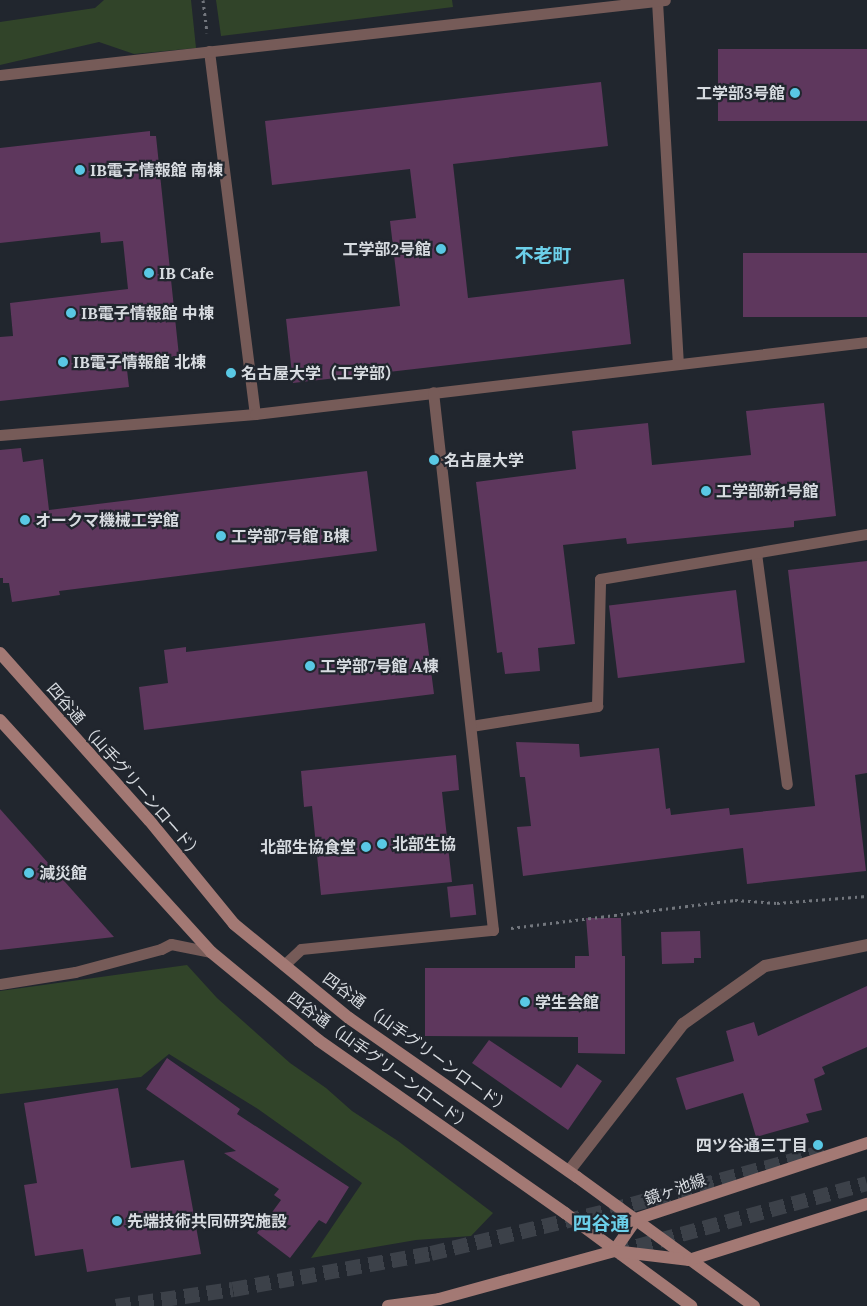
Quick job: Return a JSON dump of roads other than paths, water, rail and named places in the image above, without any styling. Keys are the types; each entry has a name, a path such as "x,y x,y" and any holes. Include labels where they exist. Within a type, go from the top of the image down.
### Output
{"street":[{"name":"四谷通 （山手グリーンロード）","path":"0,653 149,820 234,924 349,1018 636,1219 689,1260 754,1306"},
{"name":"四谷通（山手グリーンロード）","path":"0,720 211,952 318,1040 565,1213 691,1306"},
{"path":"569,1172 683,1024 765,966 867,945"},
{"name":"鏡ヶ池線","path":"614,1251 636,1219 867,1143"},
{"path":"388,1306 438,1299 614,1251 689,1260 867,1204"}],"lane":[{"path":"0,75 661,0 678,363"},
{"path":"209,50 254,414"},
{"path":"0,435 254,414 867,342"},
{"path":"284,965 301,949 493,930 433,392"},
{"path":"470,726 597,706 600,579 867,534"},
{"path":"756,553 787,784"},
{"path":"0,984 75,972 161,949 171,944 211,952"}],"tunnel":[{"path":"116,1306 233,1289 431,1253 610,1210 829,1150"},
{"path":"615,1252 867,1183"}],"place":[{"name":"工学部3号館","path":"795,93"},
{"name":"IB電子情報館 南棟","path":"80,170"},
{"name":"工学部2号館","path":"441,249"},
{"name":"IB Cafe","path":"149,273"},
{"name":"IB電子情報館 中棟","path":"71,313"},
{"name":"IB電子情報館 北棟","path":"63,362"},
{"name":"名古屋大学（工学部）","path":"231,373"},
{"name":"名古屋大学","path":"434,460"},
{"name":"工学部新1号館","path":"706,491"},
{"name":"オークマ機械工学館","path":"25,520"},
{"name":"工学部7号館 B棟","path":"221,536"},
{"name":"工学部7号館 A棟","path":"310,666"},
{"name":"北部生協","path":"382,844"},
{"name":"北部生協食堂","path":"366,847"},
{"name":"減災館","path":"29,873"},
{"name":"学生会館","path":"525,1002"},
{"name":"四ツ谷通三丁目","path":"818,1145"},
{"name":"先端技術共同研究施設","path":"117,1221"}],"district":[{"name":"不老町","path":"543,256"},
{"name":"四谷通","path":"601,1224"}]}
